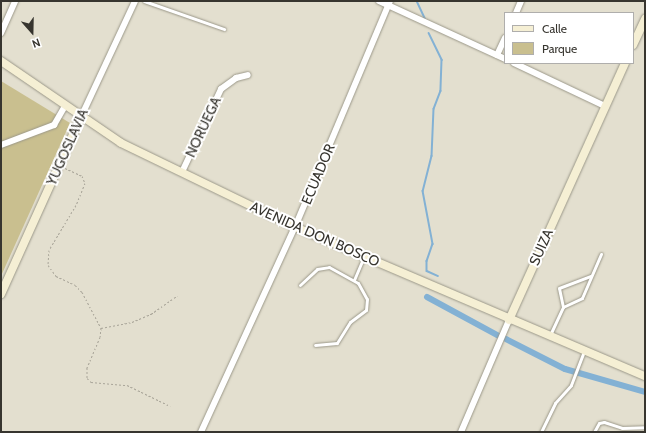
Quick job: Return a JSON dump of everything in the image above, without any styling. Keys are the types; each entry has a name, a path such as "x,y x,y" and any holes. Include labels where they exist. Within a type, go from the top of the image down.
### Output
{"main road":[{"path":"634,43 645,20"},
{"name":"AVENIDA DON BOSCO","path":"1,61 81,117 122,143 295,227 509,320 645,376"},
{"name":"SUIZA","path":"509,320 625,64"},
{"name":"YUGOSLAVIA","path":"1,294 81,117"}],"street":[{"path":"1,33 15,1"},
{"name":"YUGOSLAVIA","path":"81,117 135,1"},
{"path":"379,1 389,3 504,58"},
{"path":"516,12 522,1"},
{"name":"ECUADOR","path":"201,432 295,227 389,3"},
{"path":"497,55 504,40"},
{"path":"516,64 605,106"},
{"name":"NORUEGA","path":"182,172 221,89 236,78 248,75"},
{"path":"1,145 54,125 65,106"},
{"name":"SUIZA","path":"461,432 509,320"}],"lane":[{"path":"144,1 224,29"},
{"path":"563,307 582,298 602,254"},
{"path":"354,280 364,257"},
{"path":"300,285 317,269 324,267 337,270 354,280 365,292 366,310 350,322 338,343 314,345"},
{"path":"550,337 563,307 559,288 592,276"},
{"path":"541,432 555,403 571,385 584,351"},
{"path":"594,432 599,423 604,422 622,428 645,427"}],"path":[{"path":"59,165 82,176 85,183 76,205 49,250 48,265 56,276 75,285 82,292 101,328 100,337 87,368 87,378 91,382 127,385 170,406"},
{"path":"101,328 132,322 151,314 177,296"}],"green space":[{"path":"1,81 70,123 1,276"}],"waterway":[{"path":"417,1 425,18"},
{"path":"429,33 442,60 441,91 434,109 432,156 423,191 433,244 427,261 427,271 438,276"},
{"path":"427,297 497,335"},
{"path":"506,339 565,369 645,392"}]}
